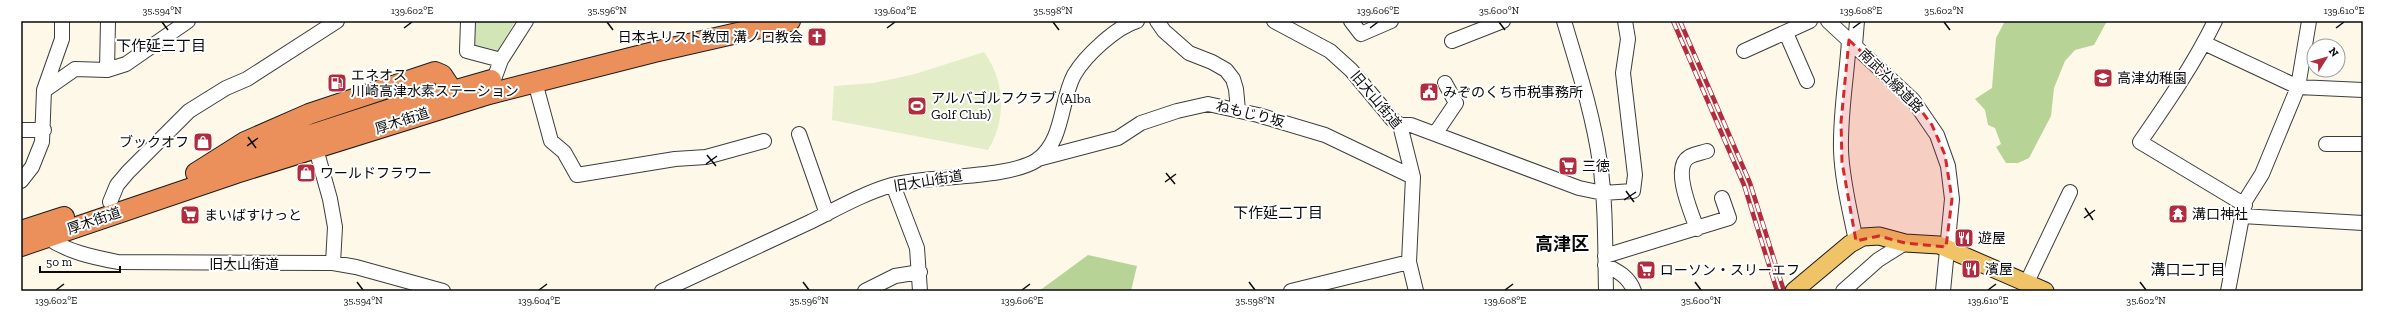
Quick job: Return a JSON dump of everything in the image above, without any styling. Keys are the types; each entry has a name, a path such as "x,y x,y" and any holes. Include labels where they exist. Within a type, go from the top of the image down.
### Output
{"highway":[{"name":"厚木街道","path":"21,246 316,149 491,87 643,40 732,21"},
{"name":"厚木街道","path":"21,231 196,173 245,142 309,114 435,72 442,75 452,90 536,82 790,21"}],"main road":[{"path":"1794,291 1833,257 1856,241 1868,236 1879,236 1905,243 1940,245 2028,282 2045,291"}],"street":[{"path":"21,181 32,167 44,130 44,90 62,38 62,21"},
{"path":"107,70 108,21"},
{"path":"44,90 75,69 107,70 126,64 188,21"},
{"path":"110,202 117,186 128,172 189,111 226,88 247,79 337,21"},
{"path":"468,21 467,51 501,60"},
{"path":"491,87 501,60 526,21"},
{"name":"旧大山街道","path":"662,291 893,185 995,172 1024,166 1038,159 1052,143 1074,76 1109,38 1137,21"},
{"path":"1157,21 1164,32 1189,53 1226,70 1233,79 1236,89 1238,110"},
{"name":"旧大山街道","path":"1274,21 1330,51 1351,70 1392,119 1400,125 1413,177 1409,262 1416,291"},
{"path":"1351,21 1361,34 1391,21"},
{"path":"1452,41 1503,21"},
{"path":"1564,21 1589,108 1603,193 1606,291"},
{"path":"1400,125 1411,125 1579,188 1603,193 1633,192 1634,168 1623,73 1628,39 1625,21"},
{"path":"1744,51 1810,21"},
{"path":"1856,241 1846,188 1841,148 1842,107 1857,21"},
{"path":"2215,21 2204,43 2140,142 2243,211 2363,223"},
{"path":"2228,291 2243,211 2262,174 2298,88 2309,21"},
{"name":"南武沿線道路","path":"1835,24 1852,43 1913,100 1937,135 1945,155 1952,188 1951,226 1946,247 1943,291"},
{"path":"1786,33 1807,81"},
{"path":"2204,43 2298,88 2363,90"},
{"path":"536,82 551,141 564,152 577,175 675,159 706,157 764,141"},
{"path":"1434,134 1456,103 1446,83"},
{"name":"ねもじり坂","path":"1038,159 1118,138 1141,123 1177,111 1208,104 1238,110 1326,135 1413,177"},
{"path":"21,130 44,130"},
{"path":"799,134 827,214"},
{"path":"2326,144 2363,144"},
{"path":"316,149 330,199 335,227 333,263"},
{"path":"1697,229 1682,179 1682,165 1688,157 1707,151"},
{"path":"893,185 917,248 920,272 920,291"},
{"path":"2028,282 2070,192"},
{"path":"1605,260 1729,218 1722,198"},
{"path":"21,222 39,217 67,216"},
{"name":"旧大山街道","path":"46,237 61,247 89,256 118,262 333,263 356,267 398,286 443,291"},
{"path":"1843,291 1852,281 1878,260 1905,243"},
{"path":"1605,260 1628,280 1634,291"},
{"path":"1290,291 1409,262"},
{"path":"866,291 895,276 920,272"}],"highlighted area":[{"path":"1849,40 1913,100 1932,125 1945,155 1952,199 1946,247 1905,243 1879,236 1856,241 1842,162 1841,122"}],"green space":[{"path":"472,21 515,21 498,54 474,47"},
{"path":"2005,21 2107,21 2094,45 2075,50 2065,61 2054,88 2051,116 2029,158 2018,163 2006,163 1996,147 2001,144 1995,128 1988,125 1985,110 1975,99 1992,88 1996,38"},
{"name":"アルバゴルフクラブ (Alba Golf Club)","path":"984,52 996,75 1000,88 1001,101 1001,113 998,126 988,150 832,120 834,86 874,83 915,74"},
{"path":"1088,255 1137,266 1131,291 1039,291"}],"railway":[{"path":"1673,21 1744,185 1777,291"},
{"path":"1680,21 1750,183 1784,291"}],"place":[{"name":"日本キリスト教団 溝ノ口教会","path":"817,37"},
{"name":"高津幼稚園","path":"2103,78"},
{"name":"エネオス 川崎高津水素ステーション","path":"337,83"},
{"name":"みぞのくち市税事務所","path":"1429,92"},
{"name":"アルバゴルフクラブ (Alba Golf Club)","path":"917,106"},
{"name":"ブックオフ","path":"203,142"},
{"name":"三徳","path":"1568,166"},
{"name":"ワールドフラワー","path":"306,173"},
{"name":"溝口神社","path":"2178,214"},
{"name":"まいばすけっと","path":"190,215"},
{"name":"遊屋","path":"1964,238"},
{"name":"濱屋","path":"1971,269"},
{"name":"ローソン・スリーエフ","path":"1646,270"}],"district":[{"name":"下作延三丁目","path":"161,46"},
{"name":"下作延二丁目","path":"1278,213"},
{"name":"高津区","path":"1562,244"},
{"name":"溝口二丁目","path":"2188,270"}]}
